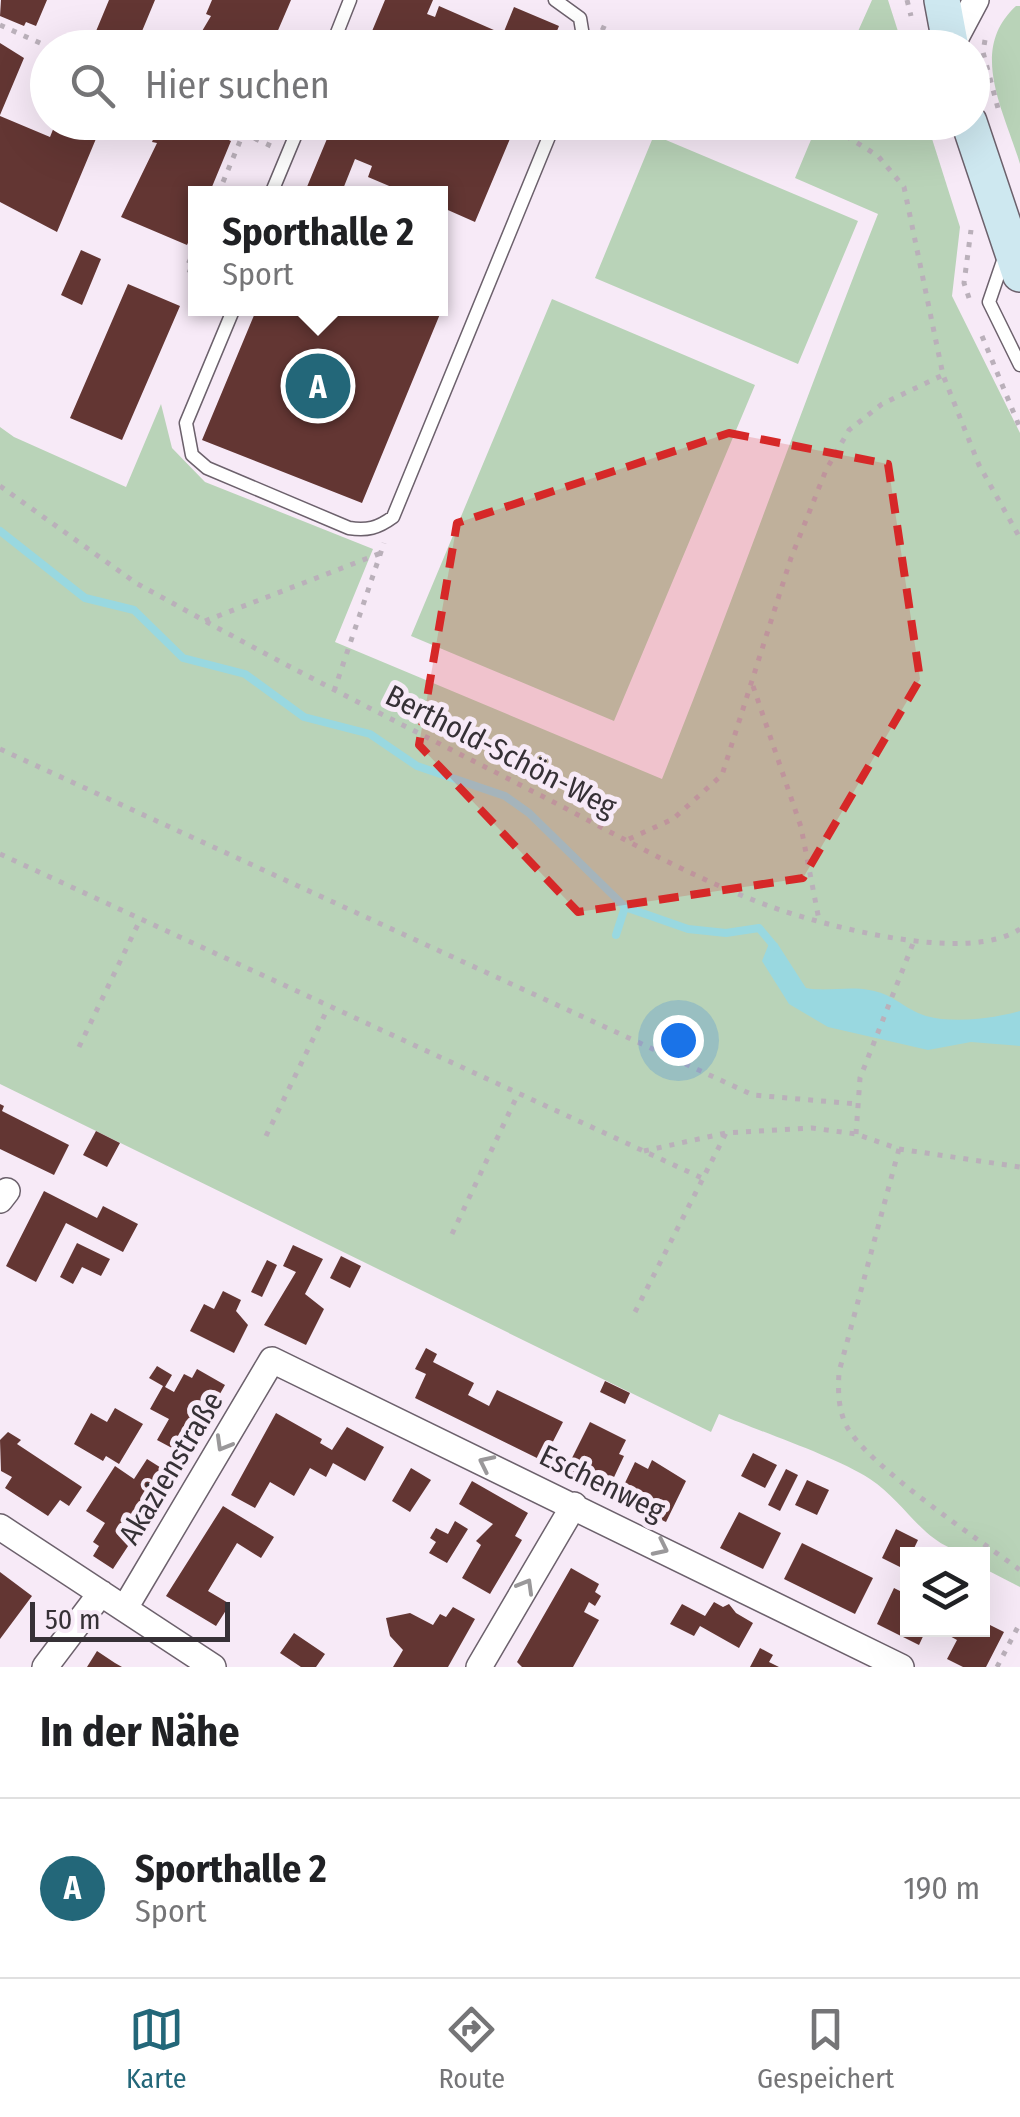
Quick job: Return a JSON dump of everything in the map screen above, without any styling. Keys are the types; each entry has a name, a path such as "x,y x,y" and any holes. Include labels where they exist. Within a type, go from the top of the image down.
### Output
{"main road":[{"path":"942,0 948,30"},
{"path":"989,140 1014,260"}],"street":[{"path":"960,30 976,0"},
{"name":"Eschenweg","path":"272,1360 574,1505 889,1664"},
{"name":"Akazienstraße","path":"125,1608 272,1360"},
{"path":"479,1667 574,1505"},
{"path":"0,1527 213,1667"},
{"path":"45,1667 101,1592"}],"lane":[{"path":"338,30 350,0"},
{"path":"555,0 580,18 582,30"},
{"path":"274,186 293,140"},
{"path":"231,316 186,423 192,455 207,468 348,528 365,530 393,517 548,140"},
{"path":"1014,260 988,302 1020,365"}],"path":[{"path":"580,18 608,30"},
{"path":"0,24 30,38"},
{"path":"221,186 240,140"},
{"path":"258,140 288,154"},
{"path":"853,140 878,156 904,186 943,375 979,464 1020,538"},
{"path":"972,228 964,283 975,314"},
{"path":"980,330 1020,428"},
{"path":"627,840 673,818 722,776 791,558 826,470 849,430 882,404 943,375"},
{"name":"Berthold-Schön-Weg","path":"0,486 136,583 334,692 765,905 914,941 972,945 1006,938 1020,928"},
{"path":"334,692 393,517"},
{"path":"205,621 381,553"},
{"path":"752,683 796,810 819,920"},
{"path":"0,749 753,1095 857,1104"},
{"path":"0,854 702,1178"},
{"path":"79,1047 140,920"},
{"path":"856,1134 857,1104 870,1046 914,941"},
{"path":"266,1136 328,1008"},
{"path":"452,1234 518,1094"},
{"path":"644,1151 726,1133 812,1128 856,1134 898,1149 1020,1167"},
{"path":"635,1312 726,1133"},
{"path":"898,1149 839,1372 838,1400 847,1427 857,1440 914,1490 1020,1570"},
{"path":"998,1667 1020,1624"}],"highlighted area":[{"path":"729,433 888,464 920,679 803,878 578,912 419,745 457,523"}],"green space":[{"path":"872,0 888,0 898,30 859,30"},
{"path":"1020,6 1020,164 999,102 992,61 1002,23"},
{"path":"652,140 666,140 858,221 798,364 595,278"},
{"path":"811,140 932,140 960,227 952,296 1020,433 1020,1587 990,1572 990,1547 947,1546 933,1538 885,1490 855,1470 719,1414 711,1432 0,1084 0,427 14,437 126,487 161,404 172,448 205,482 373,549 335,642 662,779 878,214 795,178"},
{"path":"552,299 755,385 614,721 411,636"}],"water":[{"path":"770,941 777,943 806,988 877,992 918,1013 941,1019 983,1018 1020,1011 1020,1046 971,1042 928,1050 828,1027 789,1004 762,961"}],"building":[{"path":"1,0 47,0 36,26 26,22 24,26 0,16"},
{"path":"109,0 155,0 142,30 96,30"},
{"path":"212,0 291,0 278,30 203,30 211,16 206,14"},
{"path":"385,0 433,0 427,14 435,17 439,6 494,30 372,30"},
{"path":"514,7 559,26 557,30 505,30"},
{"path":"0,43 24,58 0,115"},
{"path":"0,116 30,129 30,140 95,140 57,232 0,202"},
{"path":"326,140 509,140 475,222 448,210 448,186 389,186 368,177 372,166 355,159 344,186 307,186"},
{"path":"231,141 212,186 188,186 187,245 121,217 157,143 152,142"},
{"path":"81,250 101,259 82,305 61,295"},
{"path":"128,284 180,306 122,440 70,418"},
{"path":"254,316 439,316 362,503 202,440"},
{"path":"0,1104 4,1106 2,1111 69,1145 54,1175 0,1149"},
{"path":"96,1131 120,1143 107,1167 83,1155"},
{"path":"44,1191 97,1218 103,1206 138,1224 123,1252 66,1223 36,1282 6,1266"},
{"path":"77,1243 110,1259 101,1276 82,1267 73,1284 60,1277"},
{"path":"293,1245 323,1259 305,1294 324,1309 306,1345 264,1325 296,1272 283,1266"},
{"path":"341,1256 361,1266 350,1288 330,1278"},
{"path":"267,1260 277,1265 262,1297 251,1292"},
{"path":"223,1291 241,1300 236,1311 248,1325 234,1353 190,1331 204,1304 214,1309"},
{"path":"426,1348 437,1354 433,1362 474,1383 468,1395 489,1406 497,1390 563,1422 543,1461 415,1398 426,1374 415,1369"},
{"path":"157,1366 172,1375 165,1387 174,1392 184,1374 192,1378 197,1369 225,1385 185,1455 157,1440 169,1419 150,1409 163,1386 149,1378"},
{"path":"605,1381 630,1393 625,1404 600,1392"},
{"path":"115,1408 143,1424 119,1464 106,1456 103,1461 74,1444 91,1413 107,1422"},
{"path":"276,1413 322,1439 320,1443 332,1450 347,1427 384,1447 365,1481 333,1463 326,1477 310,1468 294,1496 270,1482 255,1508 231,1495"},
{"path":"590,1422 626,1440 619,1454 624,1456 607,1492 565,1472"},
{"path":"8,1432 21,1440 17,1444 82,1487 69,1506 60,1500 48,1516 5,1488 12,1477 1,1471 0,1440"},
{"path":"753,1453 777,1465 765,1488 741,1476"},
{"path":"147,1459 174,1476 113,1569 93,1556 99,1546 93,1542 105,1523 86,1511 115,1466 134,1479"},
{"path":"652,1460 686,1481 666,1522 640,1510 646,1498 624,1485 635,1462 648,1469"},
{"path":"411,1468 431,1480 410,1512 392,1501"},
{"path":"786,1469 798,1475 780,1511 768,1505"},
{"path":"807,1480 829,1490 817,1515 795,1505"},
{"path":"472,1481 528,1513 515,1536 522,1540 490,1594 462,1578 481,1545 476,1541 493,1524 459,1504"},
{"path":"223,1506 274,1537 261,1558 237,1543 208,1591 230,1604 216,1626 166,1596"},
{"path":"739,1512 781,1533 763,1569 720,1548"},
{"path":"455,1521 468,1529 447,1563 429,1553 436,1542 430,1538 436,1528 448,1534"},
{"path":"896,1529 918,1540 915,1547 900,1547 900,1567 882,1558"},
{"path":"802,1543 873,1578 855,1614 784,1579"},
{"path":"571,1568 599,1584 595,1592 601,1596 595,1606 589,1602 584,1612 599,1620 573,1667 522,1667 517,1662"},
{"path":"0,1572 32,1596 0,1639"},
{"path":"894,1588 900,1591 900,1636 877,1624"},
{"path":"714,1602 723,1607 729,1604 753,1623 739,1648 700,1626 694,1636 670,1624 682,1604 705,1616"},
{"path":"453,1607 475,1619 448,1667 393,1667 403,1650 390,1636 386,1618 410,1613 433,1625 440,1614 446,1617"},
{"path":"990,1625 1004,1632 986,1667 963,1667 947,1659 957,1640 952,1637 990,1637"},
{"path":"294,1633 325,1654 316,1667 301,1667 280,1653"},
{"path":"903,1637 923,1637 919,1645"},
{"path":"760,1648 773,1655 769,1662 779,1667 750,1667"},
{"path":"97,1651 115,1663 122,1667 87,1667"}],"waterway":[{"path":"0,531 85,598 134,610 183,658 245,674 304,717 370,734 417,766 505,796 529,813 625,907 688,929 726,933 759,928 774,946"},
{"path":"616,935 625,907"}],"place":[{"name":"Sporthalle 2","path":"318,386"}]}
